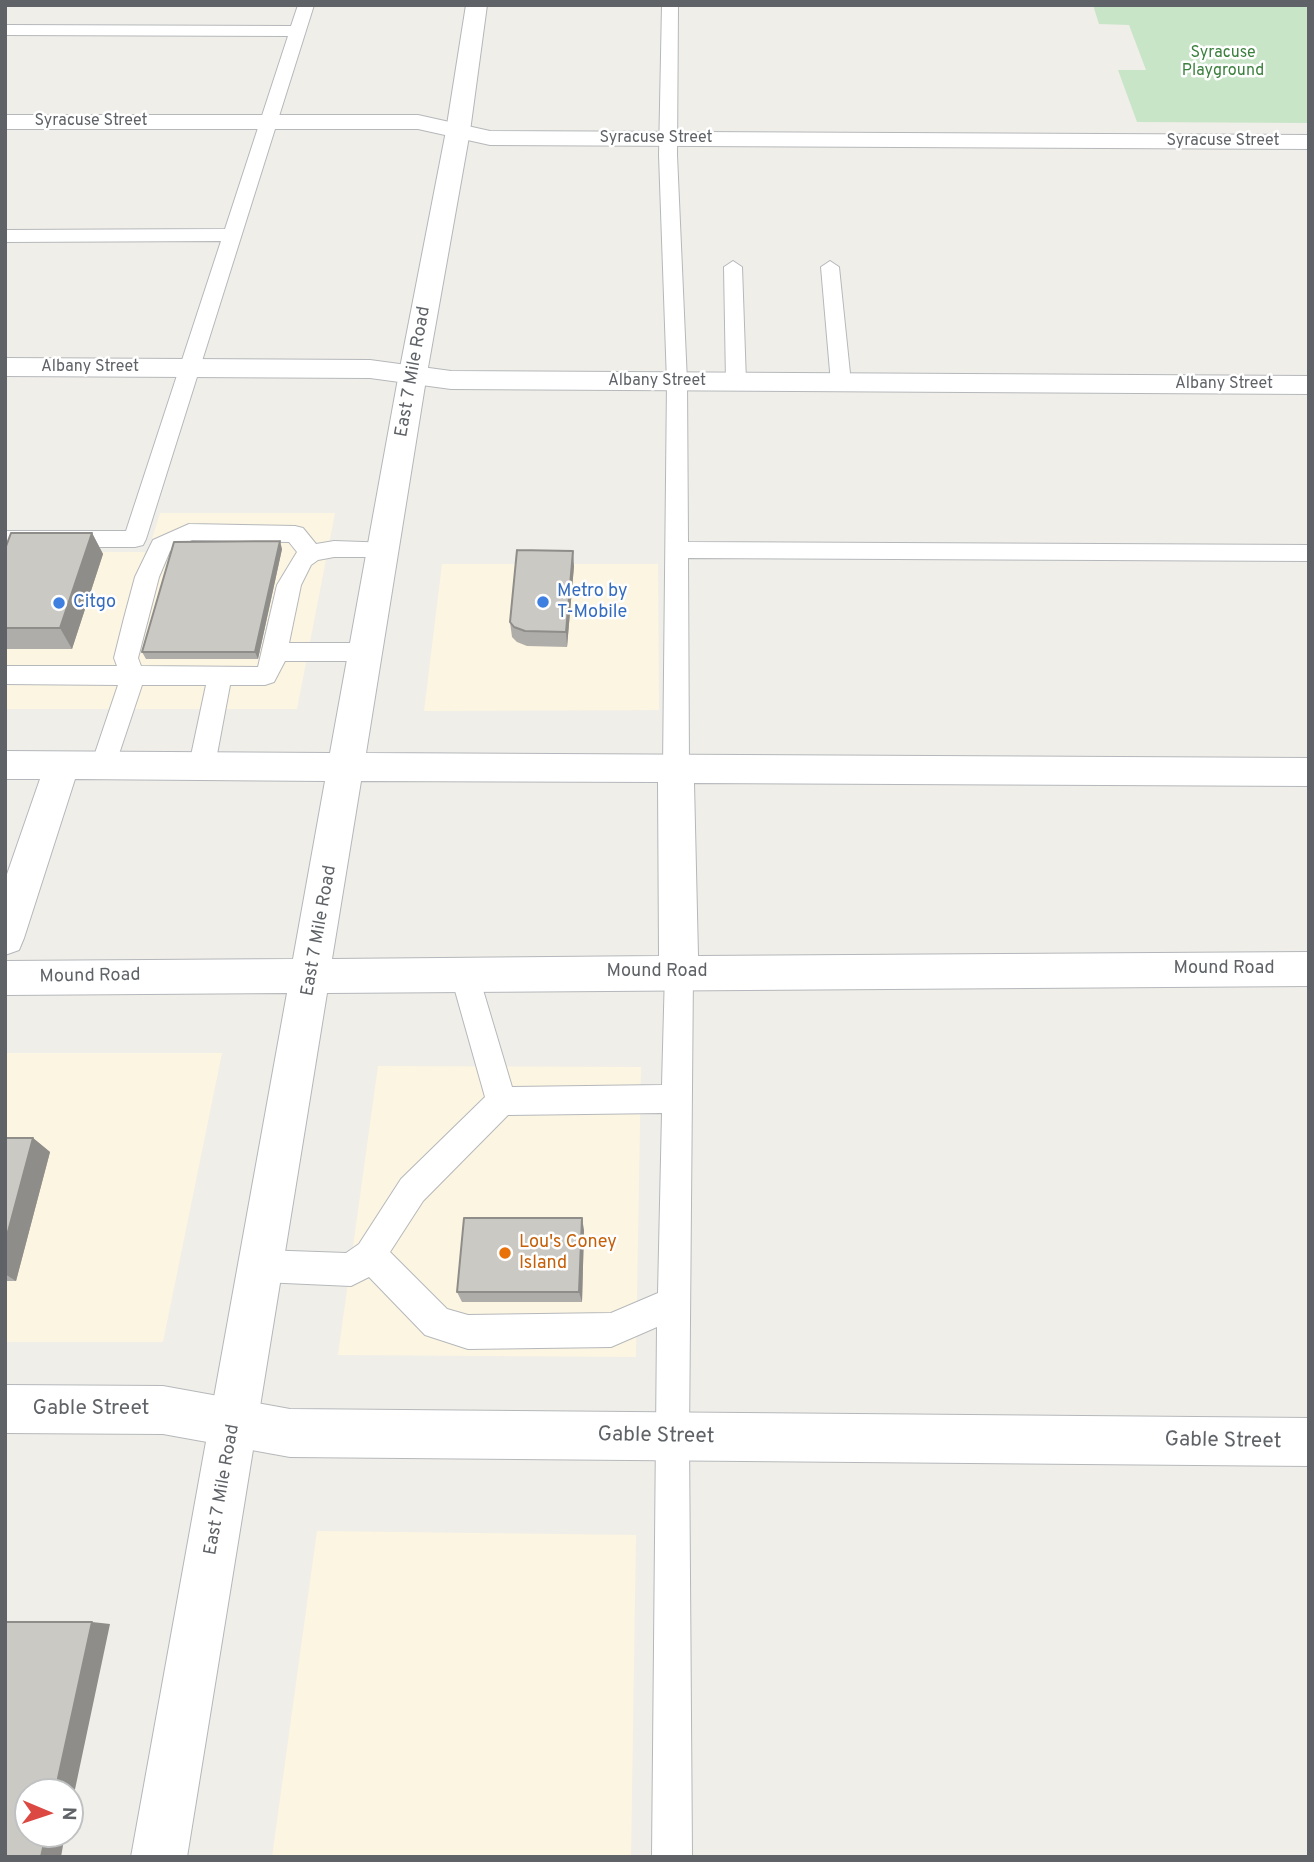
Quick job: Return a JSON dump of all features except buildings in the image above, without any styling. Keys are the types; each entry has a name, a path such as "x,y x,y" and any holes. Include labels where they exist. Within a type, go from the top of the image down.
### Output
{"street":[{"name":"East 7 Mile Road","path":"159,1857 312,976 413,373 458,131 477,5"},
{"name":"Syracuse Street","path":"5,122 418,122 490,138 1309,142"},
{"name":"Albany Street","path":"5,367 370,369 451,380 1309,386"},
{"path":"5,765 1309,772"},
{"path":"5,938 62,765"},
{"path":"676,768 679,972"},
{"name":"Mound Road","path":"5,978 1309,969"},
{"name":"Gable Street","path":"5,1409 163,1410 290,1433 1309,1443"}],"lane":[{"path":"5,539 135,539 306,5"},
{"path":"670,5 669,139 677,382 676,768"},
{"path":"5,30 298,31"},
{"path":"5,236 233,235"},
{"path":"733,267 736,382"},
{"path":"830,267 841,383"},
{"path":"104,765 133,676 126,658 147,617 158,577 161,546 189,532 295,534 311,552"},
{"path":"5,675 265,676 272,667 275,652 275,615 284,578 311,552 334,549 384,550"},
{"path":"676,550 1309,553"},
{"path":"275,652 366,652"},
{"path":"202,765 220,674"},
{"path":"672,1857 672,1437 679,972"},
{"path":"464,973 501,1101"},
{"path":"262,1266 351,1270 370,1255 412,1190 501,1101 677,1099"},
{"path":"370,1255 437,1323 468,1332 611,1330 674,1303"}],"shaded area":[{"path":"160,513 335,513 297,709 5,709 5,552 148,552"},
{"path":"442,564 658,564 659,710 424,711"},
{"path":"5,1053 222,1053 163,1342 5,1342"},
{"path":"378,1066 641,1067 636,1357 338,1355"},
{"path":"317,1531 636,1535 631,1857 272,1857"}],"green space":[{"name":"Syracuse Playground","path":"1093,5 1309,5 1309,123 1137,122 1118,70 1146,70 1129,25 1099,24"}],"place":[{"name":"Metro by T-Mobile","path":"543,602"},
{"name":"Citgo","path":"59,603"},
{"name":"Lou's Coney Island","path":"505,1253"}]}
